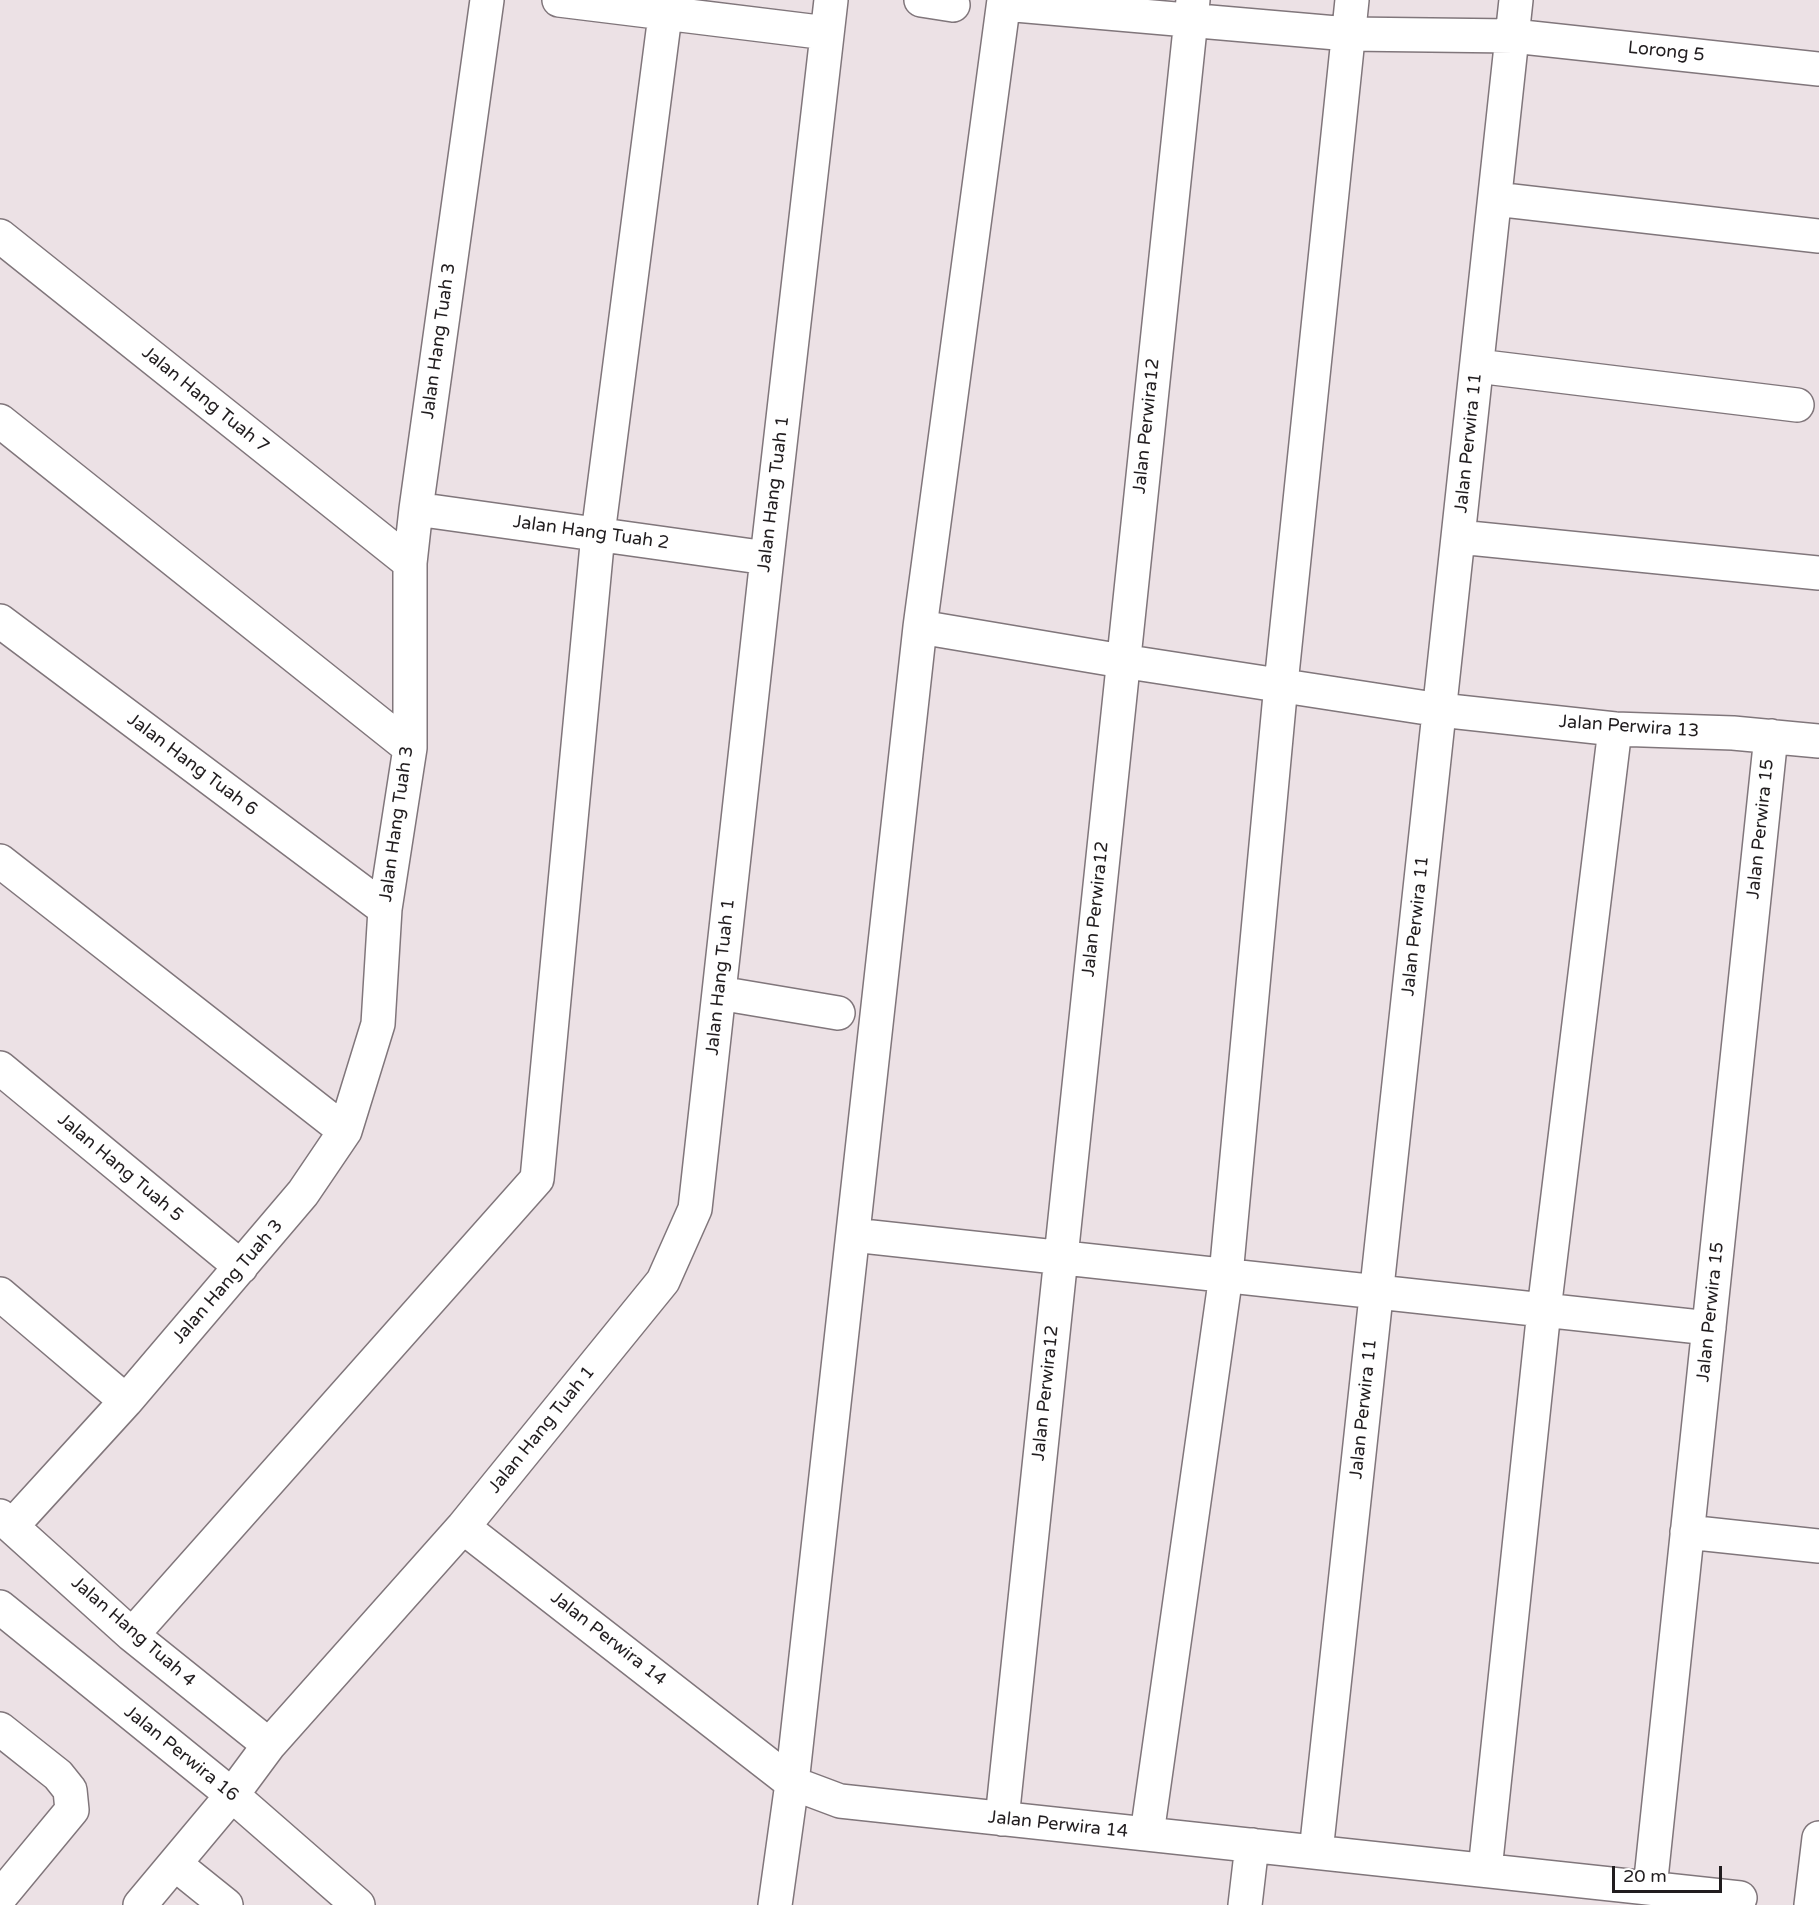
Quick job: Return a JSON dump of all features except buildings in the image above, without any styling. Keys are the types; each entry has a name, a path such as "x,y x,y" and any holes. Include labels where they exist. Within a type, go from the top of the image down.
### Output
{"street":[{"name":"Jalan Hang Tuah 3","path":"6,1521 126,1401 303,1193 345,1131 378,1024 385,909 410,748 410,563 487,0"},
{"path":"559,0 667,7 827,33"},
{"name":"Jalan Hang Tuah 1","path":"140,1905 232,1796 269,1745 463,1527 663,1281 695,1209 831,0"},
{"path":"921,0 953,5"},
{"path":"1147,1834 1226,1275 1281,684 1352,0"},
{"name":"Jalan Perwira 11","path":"1317,1852 1516,0"},
{"path":"775,1905 792,1783 920,627 1004,2"},
{"name":"Lorong 5","path":"1004,2 1192,10 1348,34 1512,36 1819,69"},
{"path":"132,1635 537,1179 598,534 667,7"},
{"name":"Jalan Perwira12","path":"1002,1819 1059,1257 1192,10"},
{"path":"1495,199 1819,237"},
{"name":"Jalan Hang Tuah 7","path":"0,236 410,563"},
{"path":"1477,366 1797,405"},
{"path":"0,421 410,748"},
{"name":"Jalan Hang Tuah 2","path":"416,509 767,558"},
{"path":"1459,537 1819,573"},
{"name":"Jalan Hang Tuah 6","path":"1,623 385,909"},
{"name":"Jalan Perwira 13","path":"920,627 1440,710 1615,729 1733,733 1819,741"},
{"path":"1485,1870 1544,1310 1615,729"},
{"name":"Jalan Perwira 15","path":"1650,1888 1771,736"},
{"path":"0,861 345,1131"},
{"path":"719,993 837,1013"},
{"name":"Jalan Hang Tuah 5","path":"0,1068 241,1267"},
{"path":"853,1235 1709,1328"},
{"path":"0,1294 126,1401"},
{"name":"Jalan Hang Tuah 4","path":"6,1521 132,1635 269,1745"},
{"name":"Jalan Perwira 14","path":"463,1527 792,1783 840,1801 1740,1898"},
{"path":"1687,1532 1819,1546"},
{"name":"Jalan Perwira 16","path":"0,1607 232,1796 358,1905"},
{"path":"0,1729 58,1775 70,1790 72,1810 0,1897"},
{"path":"1812,1905 1819,1838"},
{"path":"1245,1905 1252,1845"},
{"path":"175,1864 226,1905"}]}
